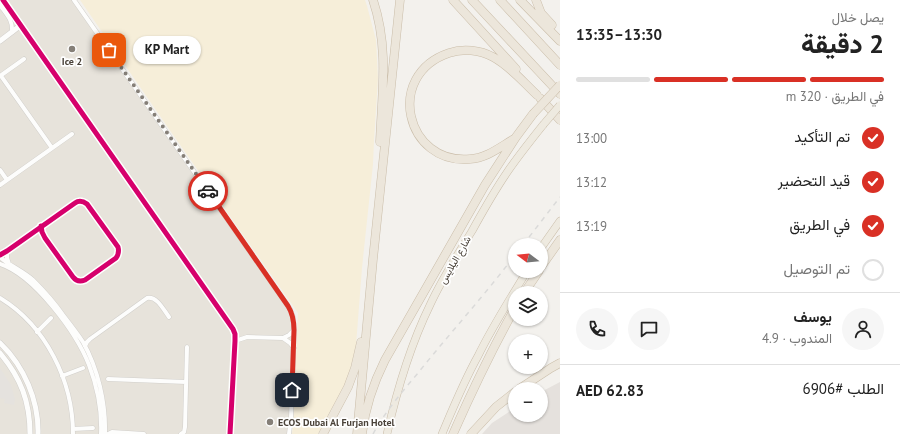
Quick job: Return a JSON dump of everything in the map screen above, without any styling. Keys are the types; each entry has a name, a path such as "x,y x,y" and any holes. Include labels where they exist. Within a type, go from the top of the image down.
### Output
{"highway":[{"path":"373,0 380,24 384,58 380,143 383,163"},
{"path":"357,434 366,330 400,0"},
{"path":"453,0 511,63 560,120"},
{"path":"472,0 560,94"},
{"path":"500,0 560,65"},
{"path":"520,0 560,41"},
{"path":"536,0 541,13 560,35"},
{"path":"516,137 484,156 471,159 458,159 444,156 424,143 414,126 409,108 413,86 424,68 442,55 463,50 473,50 493,57 503,63 537,95"},
{"path":"362,434 367,407 385,360 474,203 516,137 533,114 560,85"},
{"name":"شارع اليلايس","path":"387,434 407,360 430,305 445,276 496,190 518,157 542,125 560,105"},
{"path":"548,238 560,221"},
{"path":"548,258 560,240"},
{"path":"442,434 478,356 502,311 523,278"},
{"path":"453,434 470,395 508,321"},
{"path":"323,434 348,387 366,330"},
{"path":"530,382 560,363"},
{"path":"551,368 560,369"},
{"path":"471,434 496,407 508,398"}],"street":[{"path":"3,0 234,332 235,341 230,434"},
{"path":"74,0 288,306 293,317 294,330 291,420 289,434"},
{"path":"0,5 12,23 12,32"},
{"path":"0,40 21,25"},
{"path":"24,59 0,76 52,148"},
{"path":"0,185 72,134"},
{"path":"0,170 7,180"},
{"path":"41,226 45,238 72,277 78,281 85,280 116,258 119,253 118,247 87,204 84,202 77,202 41,226 0,256 41,288 85,346 93,364 99,384 105,428 108,434 144,434"},
{"path":"31,234 45,238"},
{"path":"8,251 7,258 10,264"},
{"path":"0,264 5,265 19,274 38,290 79,344 89,366 95,385 100,414 101,434"},
{"path":"0,298 21,315 38,332 49,349 62,376 67,391 71,406 73,434"},
{"path":"85,346 90,339 148,298 156,300 169,317"},
{"path":"38,332 52,318"},
{"path":"234,332 246,337 283,338 294,330"},
{"path":"235,341 246,337"},
{"path":"80,338 90,339"},
{"path":"283,338 294,348"},
{"path":"0,343 12,356 30,390 34,400 38,434"},
{"path":"181,434 184,432 185,427 187,347"},
{"path":"0,353 14,372 26,397 29,410 30,434"},
{"path":"62,376 82,368"},
{"path":"108,379 186,382"},
{"path":"73,429 94,428"}],"shaded area":[{"path":"0,0 72,0 289,308 293,322 290,419 288,434 0,434"},
{"path":"0,368 11,385 15,399 14,405 4,403 5,399 0,398"},
{"path":"560,382 560,434 482,434 492,423 508,413 508,422 548,422 548,388"}],"sand":[{"path":"80,0 365,0 376,40 378,78 373,164 362,268 356,345 350,370 344,386 318,434 292,434 298,313"}],"railway":[{"path":"528,238 560,197"},
{"path":"373,434 400,395 508,264"}],"cycle path":[{"path":"3,0 233,329 235,341 230,434"},
{"path":"0,255 7,251 75,203 76,202 80,201 87,204 118,247 118,254 116,258 85,280 77,280 73,277 45,238 42,232 41,226"}],"way so far":[{"path":"109,50 208,191"}],"place":[{"name":"Ice 2","path":"72,49"},
{"name":"KP Mart","path":"109,50"},
{"name":"ECOS Dubai Al Furjan Hotel","path":"270,422"}],"route":[{"path":"208,191 292,313 294,321 292,390"}]}
